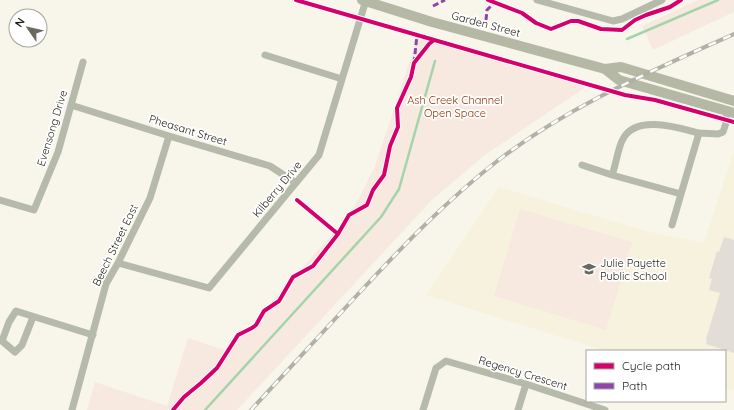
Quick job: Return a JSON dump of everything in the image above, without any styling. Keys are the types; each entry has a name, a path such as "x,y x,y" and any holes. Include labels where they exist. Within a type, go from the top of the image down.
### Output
{"street":[{"name":"Garden Street","path":"365,0 432,22 604,69 622,67 734,101"},
{"name":"Kilberry Drive","path":"118,263 209,288 319,155 365,0"},
{"path":"537,0 613,21 622,19 662,0"},
{"path":"265,55 342,79"},
{"name":"Evensong Drive","path":"0,200 34,210 58,152 83,62"},
{"name":"Garden Street","path":"604,69 618,80 732,110"},
{"name":"Pheasant Street","path":"71,105 270,166 296,183"},
{"path":"612,175 622,139 629,131 652,124 660,124 699,133 718,134 723,132 732,110"},
{"path":"672,225 699,133"},
{"name":"Beech Street East","path":"72,410 106,284 150,198 169,136"},
{"path":"582,165 681,194"},
{"path":"32,317 22,345 15,352 2,341 9,322 16,312 93,335"},
{"name":"Regency Crescent","path":"423,410 436,368 446,361 526,384 605,410"},
{"path":"518,410 526,384"}],"shaded area":[{"name":"Julie Payette Public School","path":"734,150 734,391 726,388 726,350 603,350 426,295 499,187 649,232 704,243"}],"green space":[{"path":"698,0 734,0 734,12 653,50 642,26"},
{"name":"Ash Creek Channel Open Space","path":"418,36 586,87 485,155 432,200 237,410 87,410 95,382 167,406 188,338 228,351 337,229 357,202 375,166"},
{"path":"520,209 632,242 606,330 494,296"}],"building":[{"path":"724,237 734,240 734,353 706,344 706,339 720,293 709,290 712,279 709,278 717,251 719,252"}],"waterway":[{"path":"627,39 718,0"},
{"path":"205,410 381,217 399,189 435,61"}],"railway":[{"path":"251,410 408,242 442,208 496,162 524,142 581,107 642,76 734,34"}],"marked path":[{"path":"433,6 445,0"},
{"path":"486,20 487,10 495,2"},
{"path":"414,63 417,35"}],"cycle path":[{"path":"296,0 625,95 655,100 734,122"},
{"path":"488,0 522,13 536,23 551,29 571,21 578,21 601,29 622,30 635,20 670,7 681,0"},
{"path":"173,410 184,397 217,368 238,335 256,325 264,311 279,301 293,277 313,266 338,234 349,215 367,205 373,190 384,175 390,146 398,127 397,108 411,77 414,63 434,40"},
{"path":"297,200 338,234"}],"place":[{"name":"Julie Payette Public School","path":"589,269"}]}
